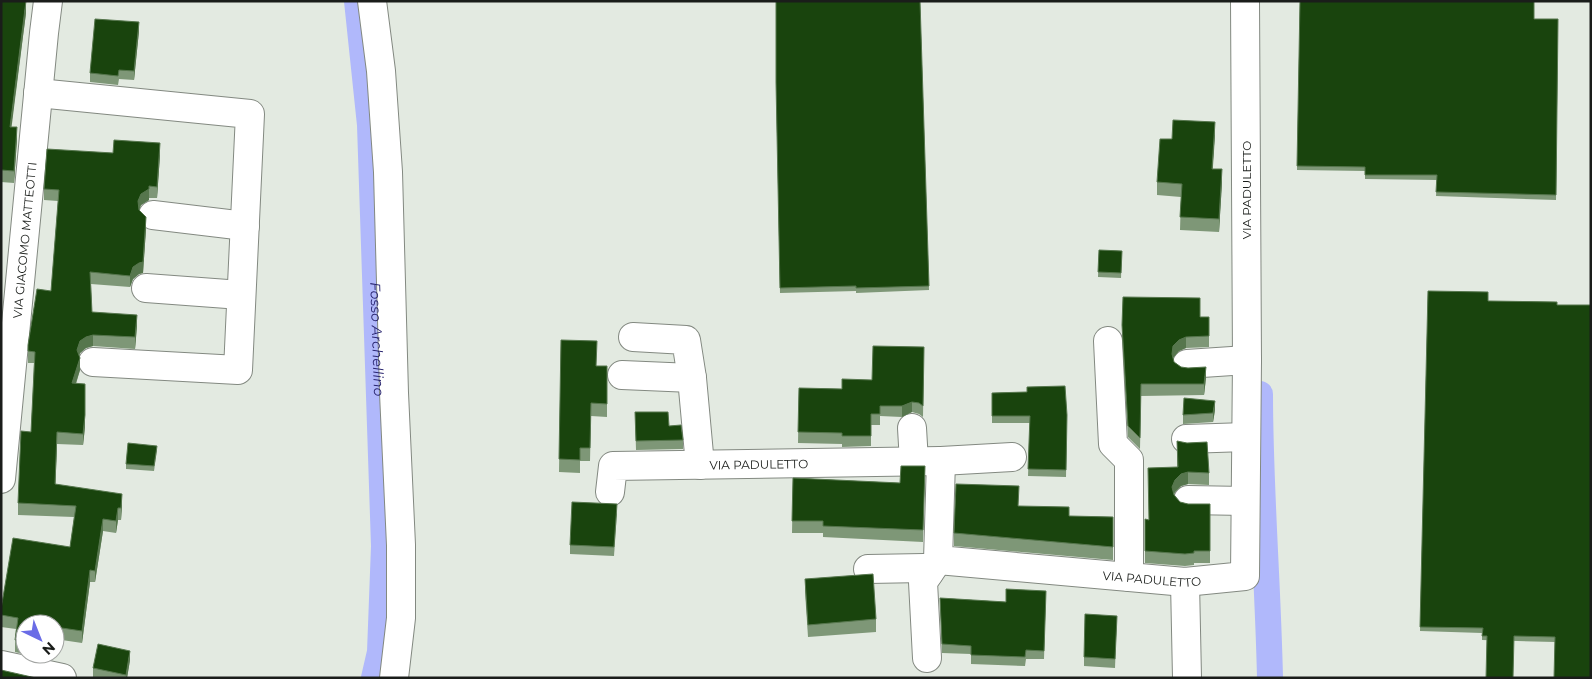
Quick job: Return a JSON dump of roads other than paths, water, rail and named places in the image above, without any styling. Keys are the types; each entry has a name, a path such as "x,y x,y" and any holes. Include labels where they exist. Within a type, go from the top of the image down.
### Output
{"street":[{"name":"VIA GIACOMO MATTEOTTI","path":"1,479 48,1"},
{"path":"372,1 388,172 394,393 401,545 401,618 394,678"},
{"name":"VIA PADULETTO","path":"868,569 924,568 934,566 1186,582 1245,576 1247,360 1245,1"},
{"path":"38,94 250,114 238,370 93,362"},
{"path":"153,216 245,226"},
{"path":"146,288 241,295"},
{"path":"633,337 686,340 692,378 700,465"},
{"path":"1108,341 1113,444 1128,460 1129,577"},
{"path":"1188,364 1247,360"},
{"path":"622,375 692,378"},
{"path":"912,428 914,462"},
{"path":"1186,439 1246,437"},
{"name":"VIA PADULETTO","path":"610,492 613,466 914,462 1012,457"},
{"path":"927,658 923,582 934,566 941,461"},
{"path":"1188,500 1245,501"},
{"path":"1186,582 1186,678"},
{"path":"1,665 62,678"}],"waterway":[{"name":"Fosso Archellino","path":"357,1 370,125 384,546 380,652 374,678"},
{"path":"1260,394 1270,678"}]}
